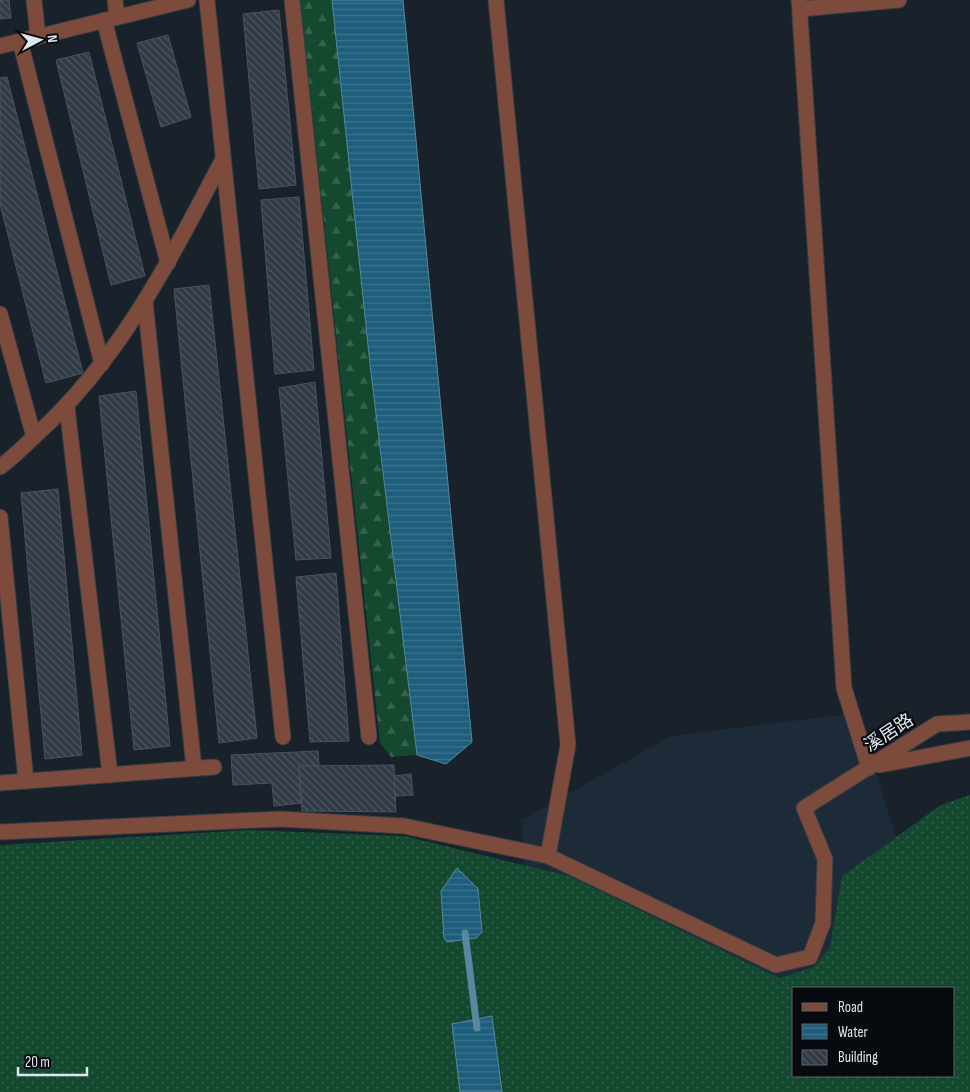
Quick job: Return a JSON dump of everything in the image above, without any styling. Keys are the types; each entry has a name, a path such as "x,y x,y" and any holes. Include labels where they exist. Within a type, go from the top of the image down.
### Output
{"street":[{"path":"34,0 38,37"},
{"path":"115,0 110,19 168,263"},
{"path":"0,46 188,0"},
{"path":"206,0 282,737"},
{"path":"292,0 370,737"},
{"path":"496,0 568,745 548,856"},
{"path":"0,832 280,819 404,826 548,856 776,966 810,957 824,923 825,860 804,808 868,768 844,688 800,5 899,0"},
{"path":"20,41 102,364"},
{"path":"0,467 67,407 102,364 145,302 168,263 223,159"},
{"path":"145,302 194,768"},
{"path":"0,314 34,437"},
{"path":"67,407 110,775"},
{"path":"0,518 26,781"},
{"name":"溪居路","path":"868,768 937,724 970,722"},
{"name":"溪居路","path":"868,768 970,748"},
{"path":"0,783 214,767"}],"shaded area":[{"path":"858,713 896,837 941,805 970,795 970,1092 543,1092 521,820 671,736"}],"green space":[{"path":"300,0 332,0 370,364 417,755 391,757 380,743"},
{"path":"970,795 970,1092 0,1092 0,845 249,830 404,836 569,876 779,978 814,967 830,947 842,876 941,805"}],"water":[{"path":"332,0 403,0 472,742 446,764 417,755 370,364"},
{"path":"457,868 478,889 482,932 476,938 447,942 444,938 441,891"},
{"path":"492,1016 502,1092 460,1092 452,1024"}],"building":[{"path":"0,0 9,0 11,18 0,19"},
{"path":"279,10 296,185 259,189 243,14"},
{"path":"168,35 191,117 161,127 137,43"},
{"path":"89,52 145,276 111,285 56,60"},
{"path":"7,77 83,373 46,383 0,204 0,78"},
{"path":"299,197 314,370 275,374 261,200"},
{"path":"209,285 257,738 219,743 174,289"},
{"path":"315,382 331,558 296,560 279,388"},
{"path":"136,391 170,746 134,750 99,396"},
{"path":"58,489 82,755 45,759 21,493"},
{"path":"336,573 349,741 310,742 296,577"},
{"path":"318,751 319,766 299,766 301,803 274,806 272,783 233,785 231,755"},
{"path":"394,765 396,812 302,811 299,766"},
{"path":"411,774 413,795 395,796 394,776"}],"waterway":[{"path":"465,933 477,1028"}]}
